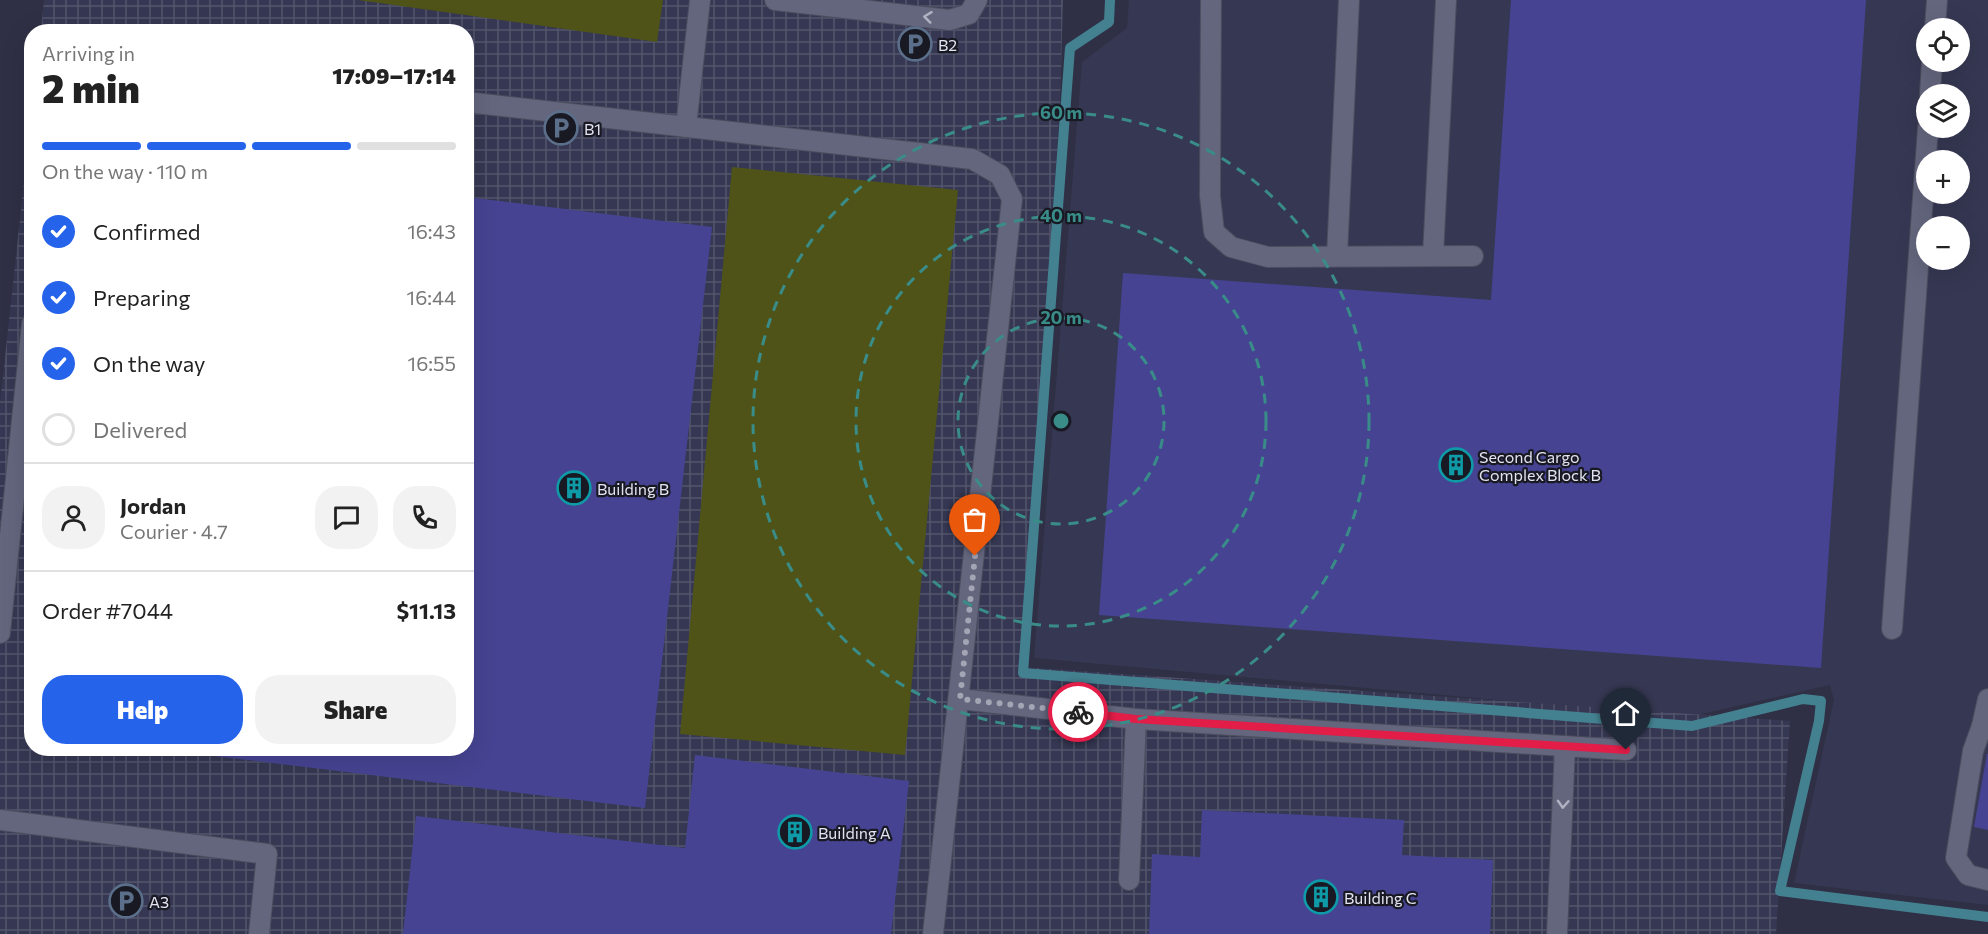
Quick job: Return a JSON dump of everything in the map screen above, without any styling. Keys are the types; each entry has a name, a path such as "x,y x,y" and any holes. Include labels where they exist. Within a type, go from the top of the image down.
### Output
{"lane":[{"path":"686,127 700,0"},
{"path":"775,0 950,20 969,14 977,0"},
{"path":"1211,0 1210,196 1214,232 1231,247 1268,257 1473,256"},
{"path":"1337,256 1349,0"},
{"path":"1433,256 1446,0"},
{"path":"1936,18 1937,0"},
{"path":"474,103 972,159 1000,175 1012,199 933,934"},
{"path":"1893,629 1927,138"},
{"path":"0,633 24,400"},
{"path":"960,699 1136,719 1626,750"},
{"path":"1988,699 1985,726 1973,751 1956,858 1968,875 1988,880"},
{"path":"1129,880 1136,719"},
{"path":"1557,934 1565,746"},
{"path":"0,820 267,854 259,934"}],"shaded area":[{"path":"44,0 1063,0 1060,105 1023,667 1790,721 1776,934 0,934 0,403 24,182 24,756 474,756 474,24 42,24"},
{"path":"1129,0 1988,0 1988,905 1794,883 1834,700 1830,685 1688,717 1034,658 1082,62 1127,28"}],"green space":[{"path":"358,0 663,0 657,42"},
{"path":"732,167 958,190 905,755 680,734"}],"building":[{"name":"Second Cargo Complex Block B","path":"1511,0 1866,0 1821,668 1099,615 1123,273 1491,300"},
{"name":"Building B","path":"474,198 712,227 645,808 214,756 474,756"},
{"path":"1988,754 1988,830 1974,827"},
{"name":"Building A","path":"695,755 909,781 891,934 403,934 416,816 685,848"},
{"name":"Building C","path":"1202,810 1404,820 1402,855 1493,860 1490,934 1149,934 1152,854 1200,857"}],"waterway":[{"path":"1110,0 1109,22 1070,48 1023,673 1692,726 1803,699 1821,701 1819,721 1780,891 1988,917"}],"way so far":[{"path":"975,556 960,699 1078,712"}],"place":[{"name":"B2","path":"915,44"},
{"name":"B1","path":"561,128"},
{"name":"Second Cargo Complex Block B","path":"1456,465"},
{"name":"Building B","path":"574,488"},
{"name":"Building A","path":"795,832"},
{"name":"Building C","path":"1321,897"},
{"name":"A3","path":"126,901"}],"route":[{"path":"1078,712 1136,719 1626,750"}]}
